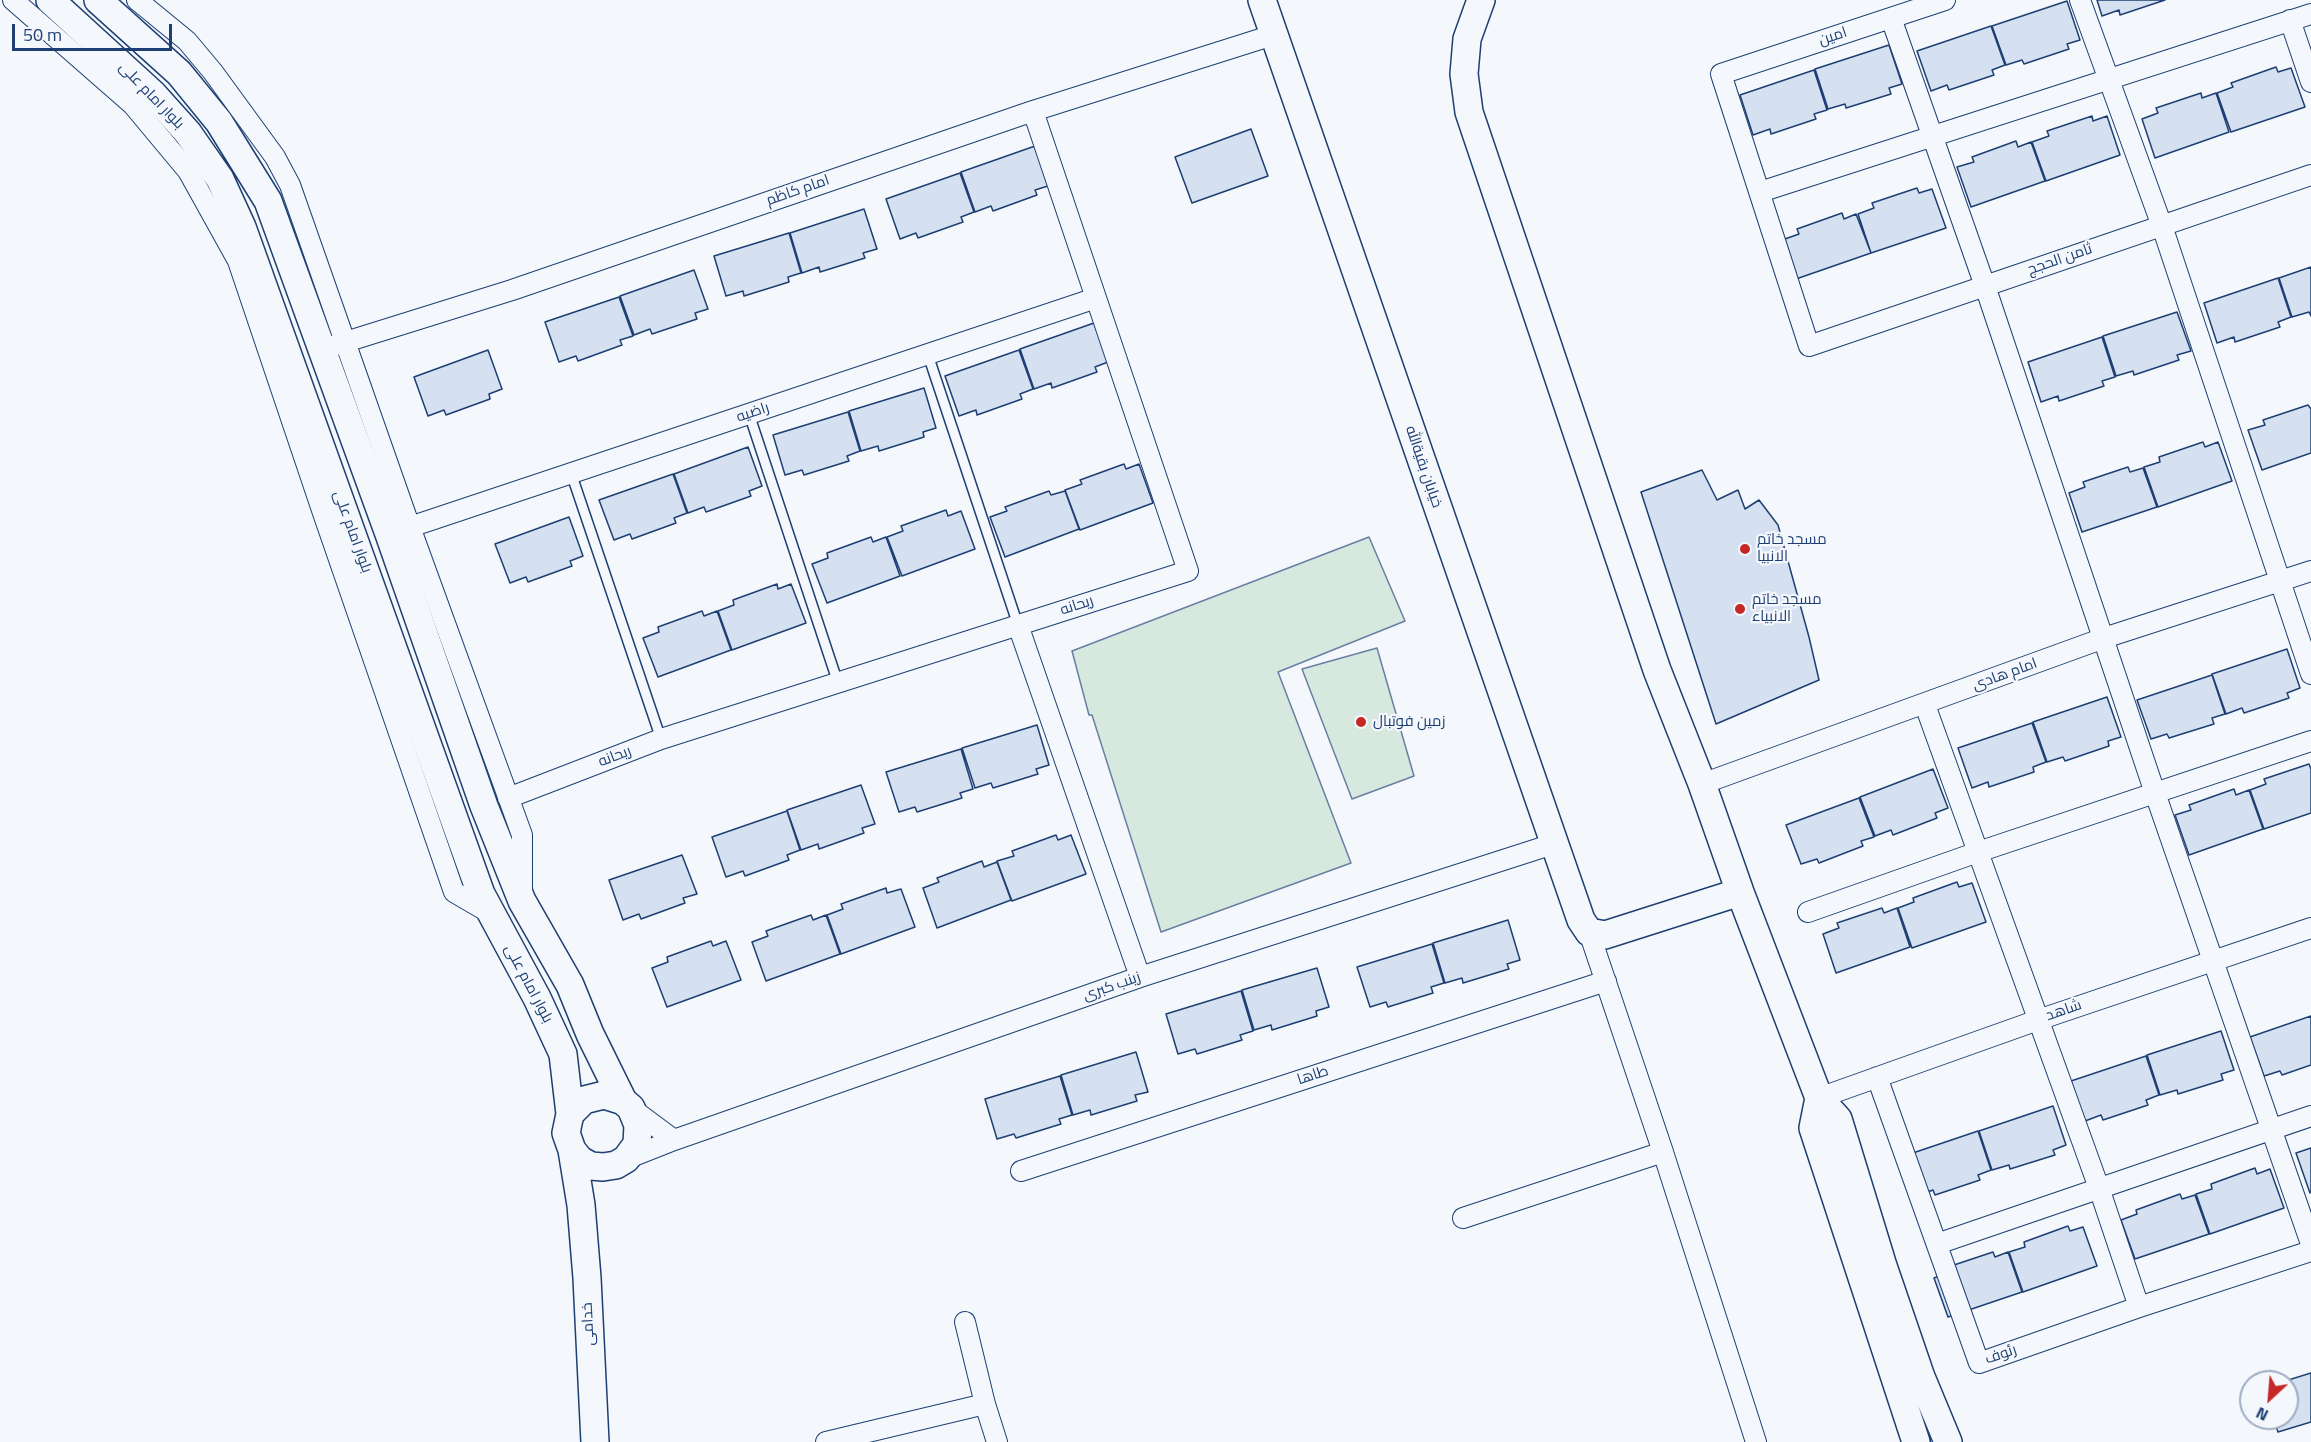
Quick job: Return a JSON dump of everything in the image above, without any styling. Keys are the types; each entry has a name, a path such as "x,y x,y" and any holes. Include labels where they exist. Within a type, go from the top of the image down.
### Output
{"street":[{"path":"13,0 134,105 188,171 238,261 286,376"},
{"path":"98,0 179,73 219,123 246,162 268,201 335,345 410,527 522,835 522,901"},
{"path":"137,0 187,41 232,96 275,157 290,185 335,345 484,806 522,901 570,986 590,1034 639,1125 637,1144 581,1206"},
{"name":"خیابان بقیةالله","path":"1262,0 1553,844 1581,920 1589,932"},
{"path":"1481,0 1467,39 1464,74 1468,112 1657,670 1819,1098 1838,1119 1882,1263 1921,1377 1948,1442"},
{"name":"امین","path":"1760,192 1721,74 1945,0"},
{"path":"2080,0 2107,80 2162,226 2311,674"},
{"name":"بلوار امام علی","path":"65,4 188,133 220,179 242,227 286,376 481,894 537,998 563,1054 570,1114"},
{"path":"1760,192 2311,14"},
{"path":"1891,18 1985,286 2212,961 2311,1244"},
{"path":"2290,20 2311,82"},
{"name":"امام کاظم","path":"335,345 512,290 1033,111 1273,35"},
{"name":"ریحانه","path":"508,798 661,739 1188,571 1033,111"},
{"name":"ثامن الحجج","path":"1760,192 1809,346 2311,175"},
{"name":"راضیه","path":"410,527 1096,298"},
{"name":"امام هادی","path":"1702,784 1925,705 2104,638 2311,571"},
{"path":"1018,625 1140,977"},
{"path":"1925,705 2099,1188 2139,1306"},
{"path":"1808,912 1978,852 2311,741"},
{"name":"زینب کبری","path":"621,1162 674,1140 1140,977 1553,844"},
{"path":"1740,891 1605,935 1589,932 1663,1152 1756,1442"},
{"path":"490,914 522,901"},
{"name":"شاهد","path":"1819,1098 2038,1020 2311,928"},
{"name":"طاها","path":"1020,1171 1606,981"},
{"name":"رئوف","path":"1877,1077 1978,1363 2139,1306 2311,1251"},
{"path":"621,1162 603,1167 591,1166 580,1160 572,1150 566,1133 570,1114 584,1100 604,1095 627,1105 674,1140"},
{"path":"1819,1098 1813,1128 1916,1442"},
{"path":"1937,1244 2311,1116"},
{"name":"خدامی","path":"572,1150 581,1206 587,1278 595,1442"},
{"path":"1462,1218 1663,1152"},
{"path":"965,1322 985,1404 997,1442"},
{"path":"826,1442 985,1404"}],"lane":[{"path":"928,355 1018,625"},
{"path":"749,414 838,683"},
{"path":"571,473 661,739"}],"shaded area":[{"path":"1369,537 1405,621 1278,672 1351,863 1161,932 1092,715 1089,715 1072,651"},
{"name":"زمین فوتبال","path":"1377,648 1414,776 1352,799 1302,669"}],"building":[{"path":"2097,0 2165,0 2120,15 2119,10 2102,16"},
{"path":"2067,1 2080,40 2067,44 2069,49 2024,64 2022,60 2006,65 1992,26"},
{"path":"1991,26 2005,65 1992,70 1994,75 1949,90 1947,85 1931,91 1917,51"},
{"path":"1889,45 1902,84 1889,88 1891,94 1846,108 1845,104 1828,109 1815,69"},
{"path":"2276,67 2278,72 2291,68 2305,107 2231,132 2217,93 2233,87 2231,83"},
{"path":"1814,70 1827,110 1814,114 1816,119 1771,134 1770,129 1753,135 1740,95"},
{"path":"2201,93 2202,98 2216,93 2229,132 2155,158 2142,119 2158,113 2156,108"},
{"path":"2092,116 2093,121 2107,116 2120,155 2046,181 2032,142 2049,136 2047,131"},
{"path":"1251,129 1268,176 1192,203 1175,157"},
{"path":"2016,141 2018,147 2031,142 2045,181 1971,207 1957,167 1974,162 1972,157"},
{"path":"1035,146 1048,186 1035,190 1037,195 993,211 991,206 975,212 961,172"},
{"path":"960,173 974,212 961,217 963,222 918,238 916,233 900,239 886,199"},
{"path":"1917,188 1919,193 1932,189 1946,228 1871,253 1858,214 1874,208 1872,203"},
{"path":"864,209 877,249 863,253 865,258 820,272 819,267 802,273 790,233"},
{"path":"1842,213 1844,219 1856,214 1871,253 1796,279 1782,240 1799,234 1797,229"},
{"path":"789,233 801,273 788,277 789,282 744,296 743,291 726,296 714,256"},
{"path":"2311,267 2311,316 2309,312 2292,317 2279,278"},
{"path":"694,270 708,309 695,313 697,319 652,334 650,329 634,335 620,296"},
{"path":"2278,278 2291,317 2278,322 2280,327 2235,342 2234,337 2217,343 2204,303"},
{"path":"619,297 633,336 620,340 622,345 578,361 576,356 559,362 545,322"},
{"path":"2177,312 2191,351 2177,355 2179,360 2134,375 2133,371 2116,376 2103,336"},
{"path":"1094,323 1108,362 1095,367 1097,372 1052,388 1051,383 1034,389 1020,349"},
{"path":"2102,337 2115,377 2102,381 2104,386 2059,401 2058,396 2041,402 2028,362"},
{"path":"488,350 502,389 489,394 490,399 446,415 444,410 428,416 414,377"},
{"path":"1019,350 1033,389 1020,394 1022,399 977,415 976,410 959,416 945,376"},
{"path":"924,388 936,428 923,432 924,437 879,451 878,446 861,451 849,411"},
{"path":"2308,405 2311,409 2311,453 2262,470 2248,430 2265,425 2263,420"},
{"path":"848,412 860,451 847,456 849,461 804,475 802,470 785,475 773,435"},
{"path":"2203,442 2205,447 2218,442 2232,481 2158,507 2144,467 2160,462 2159,457"},
{"path":"748,447 762,486 749,491 751,496 706,512 704,507 688,513 674,474"},
{"path":"1124,464 1126,469 1139,464 1153,503 1080,530 1065,490 1082,484 1080,480"},
{"path":"2128,467 2130,472 2143,468 2157,507 2082,532 2069,493 2085,487 2083,482"},
{"name":"مسجد خاتم الانبیاء","path":"1702,470 1717,500 1738,490 1745,509 1759,500 1778,525 1819,680 1716,724 1641,492"},
{"path":"673,474 687,513 674,518 676,523 632,539 630,534 614,540 599,500"},
{"path":"1049,491 1051,495 1065,491 1079,529 1005,557 990,517 1007,511 1005,507"},
{"path":"946,510 948,516 961,511 975,549 902,576 887,537 903,531 901,526"},
{"path":"569,517 583,556 570,561 572,566 528,582 526,577 510,583 495,544"},
{"path":"871,537 873,542 886,537 900,576 827,603 812,564 828,558 827,553"},
{"path":"777,584 778,589 791,584 806,623 732,650 718,611 734,605 733,600"},
{"path":"702,611 704,616 717,611 731,650 658,677 643,638 659,632 658,627"},
{"path":"2287,649 2300,688 2287,693 2289,698 2244,713 2242,708 2226,714 2212,674"},
{"path":"2212,675 2225,714 2212,718 2214,724 2169,738 2167,734 2151,739 2137,700"},
{"path":"2107,697 2121,737 2108,741 2109,746 2065,761 2063,757 2047,762 2033,722"},
{"path":"2032,723 2046,762 2033,767 2034,772 1989,787 1988,782 1972,788 1958,748"},
{"path":"1037,725 1049,765 1036,769 1038,774 993,788 991,783 975,788 962,748"},
{"path":"961,749 973,789 960,793 962,798 917,812 915,807 899,812 886,772"},
{"path":"2309,764 2311,813 2264,829 2250,790 2266,784 2264,779"},
{"path":"1933,769 1948,808 1935,813 1937,818 1893,835 1891,830 1875,836 1860,797"},
{"path":"861,785 875,824 862,828 864,833 819,849 818,844 801,850 787,810"},
{"path":"2234,789 2236,795 2249,790 2263,829 2189,855 2175,815 2191,810 2189,805"},
{"path":"1859,798 1874,837 1861,841 1863,846 1819,863 1817,859 1801,864 1786,825"},
{"path":"787,811 800,850 787,855 789,860 745,876 743,871 726,877 712,837"},
{"path":"1056,835 1058,840 1071,835 1086,874 1012,901 997,861 1014,856 1012,851"},
{"path":"682,855 697,894 683,898 685,903 641,919 639,914 623,920 609,880"},
{"path":"982,861 984,867 997,862 1011,900 937,928 923,888 939,882 937,878"},
{"path":"1957,882 1959,887 1972,883 1986,922 1912,948 1898,908 1914,902 1913,898"},
{"path":"886,888 887,893 901,889 915,927 841,954 827,915 843,909 841,904"},
{"path":"1882,908 1884,913 1897,908 1910,947 1836,973 1823,934 1839,928 1837,923"},
{"path":"811,915 813,920 826,915 840,954 766,981 752,942 768,936 766,931"},
{"path":"1508,920 1520,960 1507,964 1509,969 1463,983 1462,978 1445,983 1433,943"},
{"path":"711,941 713,946 726,941 741,980 667,1007 652,968 668,962 667,957"},
{"path":"1432,944 1444,983 1431,987 1433,993 1388,1007 1386,1002 1370,1007 1357,967"},
{"path":"1317,968 1329,1007 1316,1011 1317,1016 1272,1030 1271,1025 1254,1030 1242,990"},
{"path":"1241,991 1253,1031 1240,1035 1242,1040 1197,1054 1195,1049 1178,1054 1166,1014"},
{"path":"2311,1016 2311,1065 2282,1075 2280,1071 2264,1076 2250,1037"},
{"path":"2221,1031 2234,1070 2221,1074 2223,1080 2178,1094 2177,1090 2160,1095 2147,1055"},
{"path":"1136,1052 1148,1092 1135,1095 1137,1101 1091,1115 1090,1110 1073,1115 1061,1075"},
{"path":"2146,1056 2159,1095 2146,1100 2148,1105 2103,1120 2101,1115 2085,1121 2071,1081"},
{"path":"1060,1076 1072,1115 1059,1119 1061,1124 1016,1138 1014,1134 997,1139 985,1099"},
{"path":"2053,1106 2066,1145 2053,1150 2055,1155 2010,1169 2009,1165 1992,1170 1979,1131"},
{"path":"1978,1131 1991,1170 1978,1175 1980,1180 1935,1195 1933,1190 1917,1196 1904,1156"},
{"path":"2311,1148 2311,1192 2310,1193 2296,1153"},
{"path":"2255,1168 2257,1174 2270,1169 2284,1208 2210,1234 2196,1194 2212,1189 2211,1184"},
{"path":"2180,1194 2182,1199 2195,1195 2209,1234 2135,1259 2121,1220 2137,1214 2136,1210"},
{"path":"2068,1226 2070,1231 2083,1227 2097,1266 2023,1292 2009,1252 2025,1247 2024,1242"},
{"path":"1993,1252 1995,1257 2008,1252 2022,1292 1948,1317 1934,1278 1950,1272 1948,1267"},
{"path":"2311,1373 2311,1422 2299,1426 2299,1377"}],"place":[{"name":"مسجد خاتم الانبیا","path":"1745,549"},
{"name":"مسجد خاتم الانبیاء","path":"1740,609"},
{"name":"زمین فوتبال","path":"1361,722"}]}
